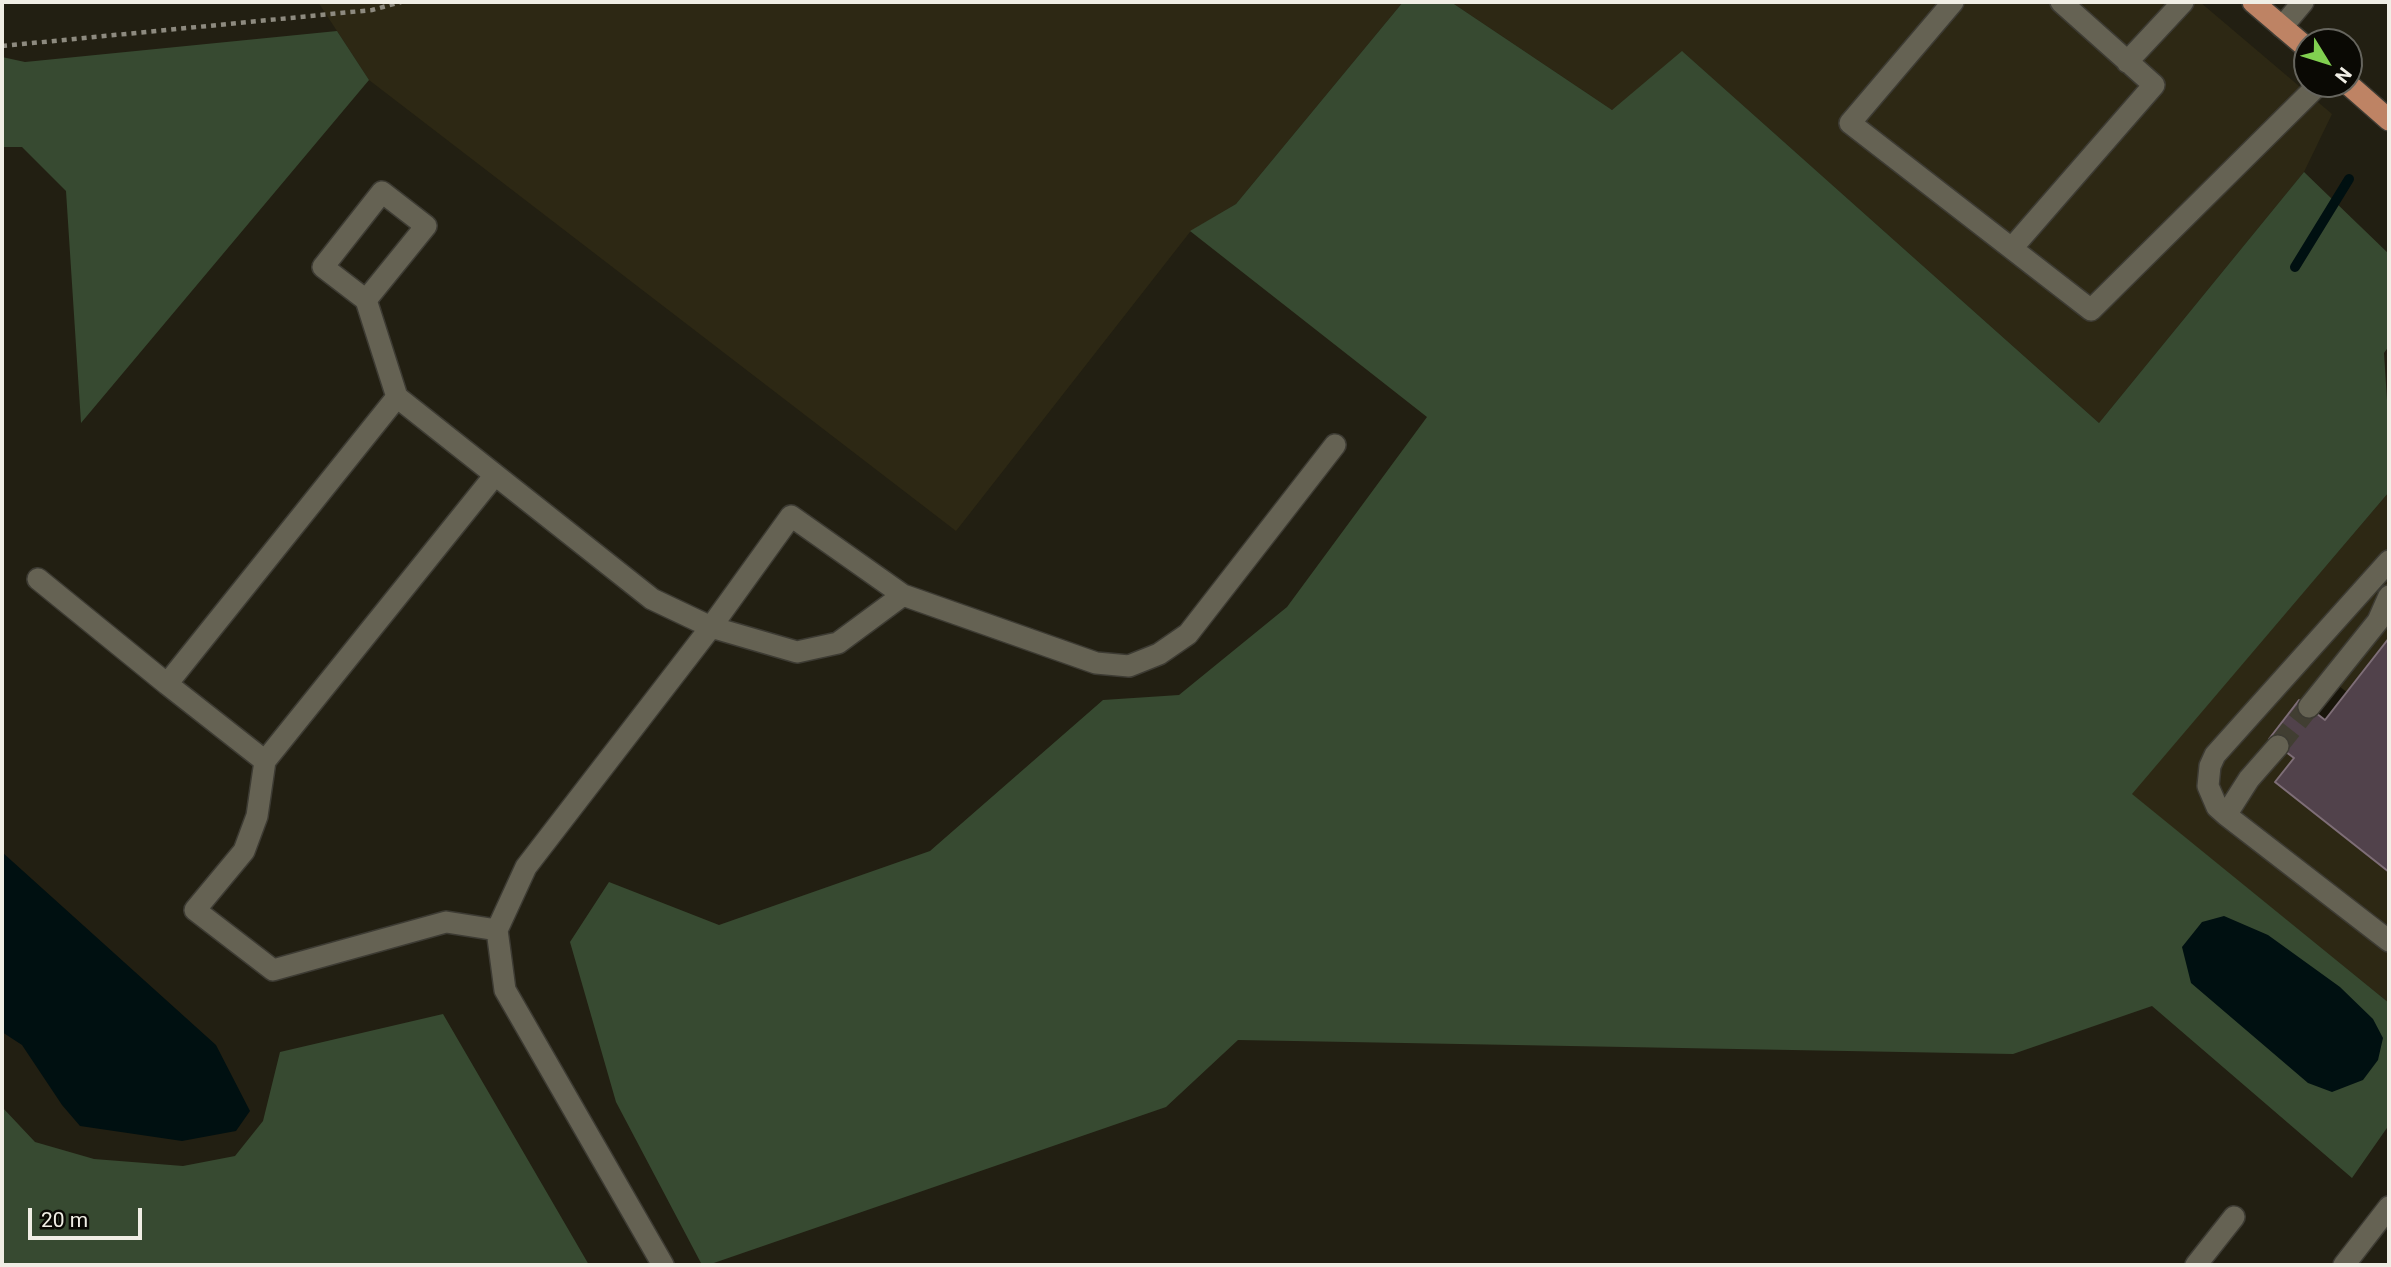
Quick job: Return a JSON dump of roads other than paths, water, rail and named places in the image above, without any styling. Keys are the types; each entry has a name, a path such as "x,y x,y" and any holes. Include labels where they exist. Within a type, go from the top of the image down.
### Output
{"main road":[{"path":"2253,2 2293,36"},
{"path":"2363,97 2389,120"}],"street":[{"path":"1953,2 1850,123 2091,310 2305,98"},
{"path":"2012,248 2154,85 2060,2"},
{"path":"2127,62 2183,2"},
{"path":"2282,27 2303,2"},
{"path":"366,300 426,226 382,192 323,267 366,300 397,397 652,599 711,626 797,652 838,643 904,595"},
{"path":"167,684 397,397"},
{"path":"663,1265 505,990 497,930 526,867 792,516 904,595 1096,663 1129,666 1158,654 1188,634 1335,445"},
{"path":"495,475 265,761 257,816 244,851 195,910 273,970 446,922 497,930"},
{"path":"2389,561 2215,755 2210,766 2208,786 2217,807 2226,815 2389,941"},
{"path":"38,579 265,761"},
{"path":"2309,707 2378,621 2389,596"},
{"path":"2226,815 2249,779 2278,746"},
{"path":"2344,1265 2389,1207"},
{"path":"2196,1265 2234,1217"}],"waterway":[{"path":"2295,267 2349,179"}],"tunnel":[{"path":"2278,746 2309,707"}]}
